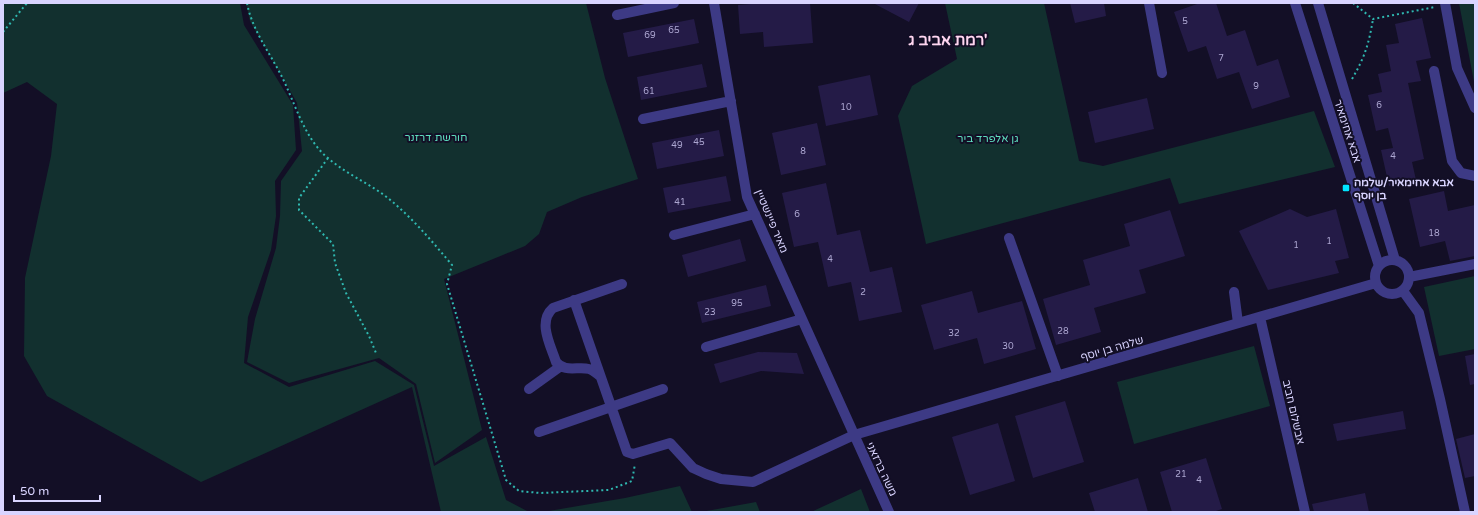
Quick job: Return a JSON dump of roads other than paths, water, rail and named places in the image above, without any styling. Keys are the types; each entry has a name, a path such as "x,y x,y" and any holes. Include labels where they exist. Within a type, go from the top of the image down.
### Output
{"street":[{"path":"617,15 674,3"},
{"name":"מאיר פיינשטיין","path":"714,3 747,197 854,435"},
{"path":"1149,3 1162,73"},
{"name":"אבא אחימאיר","path":"1295,3 1379,266"},
{"name":"אבא אחימאיר","path":"1318,3 1395,260"},
{"path":"1445,4 1457,68 1475,108"},
{"path":"1434,71 1452,161 1461,173 1475,176"},
{"path":"642,119 731,101"},
{"path":"674,235 755,214"},
{"path":"1009,238 1058,376"},
{"path":"1395,260 1405,266 1408,271 1409,282 1403,291 1393,294 1383,291 1376,283 1376,272 1379,266 1386,261 1395,260"},
{"path":"1409,277 1475,264"},
{"name":"שלמה בן יוסף","path":"610,407 625,449 630,453 637,453 670,443 693,468 721,479 753,482 854,435 1376,283"},
{"path":"600,376 589,369 561,366 556,362 546,331 545,320 549,311 553,308 622,284"},
{"path":"1403,291 1419,313 1465,512"},
{"path":"1234,292 1238,323"},
{"path":"574,300 610,407"},
{"name":"אבשלום חביב","path":"1260,317 1305,512"},
{"path":"706,347 802,319"},
{"path":"579,368 586,361 591,351"},
{"path":"529,389 561,366"},
{"path":"539,432 663,390"},
{"name":"משה ברזאני","path":"854,435 889,512"}],"place":[{"name":"אבא אחימאיר/שלמה בן יוסף","path":"1346,188"}],"district":[{"name":"רמת אביב ג'","path":"948,40"}],"park label":[{"name":"חורשת דרזנר","path":"436,137"},
{"name":"גן אלפרד ביר","path":"988,138"}]}
